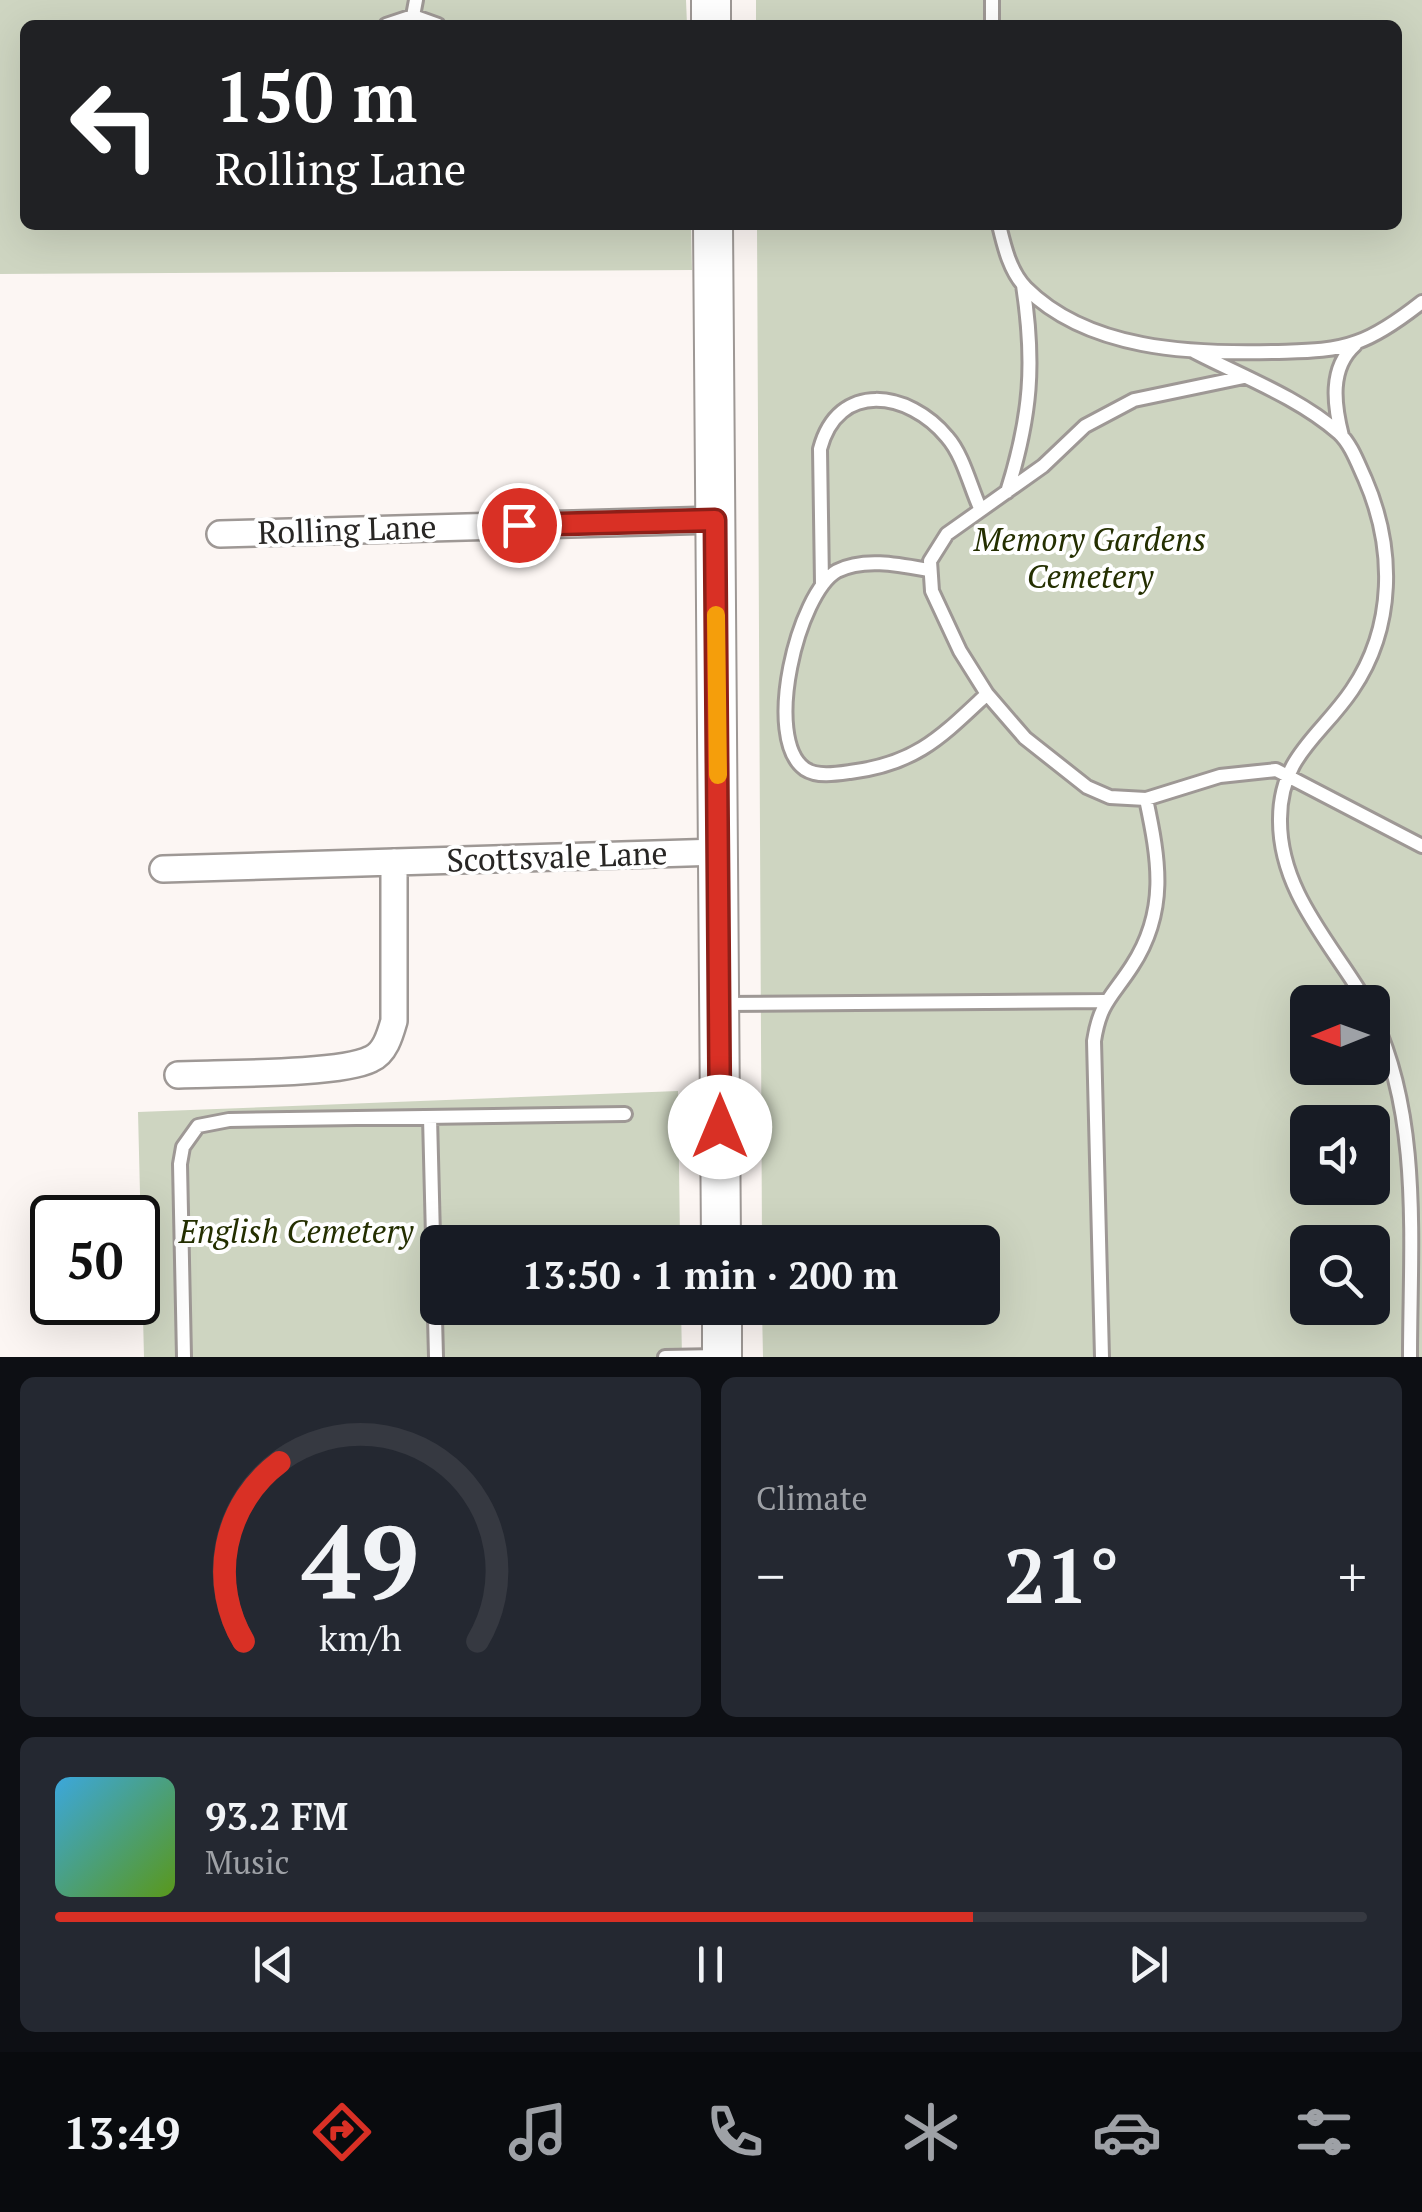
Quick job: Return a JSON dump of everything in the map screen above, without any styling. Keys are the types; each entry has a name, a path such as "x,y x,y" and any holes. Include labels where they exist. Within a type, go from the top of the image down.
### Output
{"main road":[{"path":"713,230 721,1225"},
{"path":"722,1325 722,1356"}],"street":[{"name":"Rolling Lane","path":"220,534 715,520"},
{"name":"Scottsvale Lane","path":"163,869 719,852"},
{"path":"178,1075 344,1066 374,1059 388,1040 394,1021 394,862"}],"lane":[{"path":"413,16 416,0"},
{"path":"401,20 413,16 424,20"},
{"path":"1001,230 1023,284 1032,360 1031,393 1007,492"},
{"path":"1023,284 1040,300 1094,329 1133,342 1192,351 1312,350 1360,342"},
{"path":"1355,985 1303,905 1286,865 1280,817 1288,774 1303,744 1352,690 1367,663 1385,608 1386,552 1379,521 1342,436 1336,404 1338,373 1344,355 1422,302"},
{"path":"1192,351 1244,377 1342,436"},
{"path":"1244,377 1172,390 1105,412 1007,492 948,534 928,570 932,591 960,651 987,694 1060,770 1110,797 1146,799 1244,771 1288,774 1422,846"},
{"path":"980,508 950,440 918,411 883,400 848,407 825,430 820,449 822,583 809,607 788,681 788,734 806,770 832,774 913,756 932,745 987,694"},
{"path":"822,583 853,566 878,564 928,570"},
{"path":"1102,1357 1094,1059 1104,1001 1146,945 1156,916 1160,886 1146,799"},
{"path":"720,1004 1104,1001"},
{"path":"1390,1058 1400,1082 1407,1123 1410,1357"},
{"path":"184,1357 180,1164 190,1134 211,1121 625,1114"},
{"path":"430,1117 436,1357"},
{"path":"665,1357 722,1356"}],"green space":[{"path":"0,0 686,0 687,20 20,20 20,230 691,230 692,270 0,274"},
{"name":"Memory Gardens Cemetery","path":"756,0 1422,0 1422,1357 763,1357 762,1325 1000,1325 1000,1225 762,1225 757,230 1402,230 1402,20 756,20"},
{"name":"English Cemetery","path":"678,1091 680,1225 420,1225 420,1325 681,1325 682,1357 144,1357 143,1325 160,1325 160,1195 140,1195 138,1112"}],"slow traffic":[{"path":"716,615 718,775"}],"route":[{"path":"519,525 715,520 720,1127"}]}
